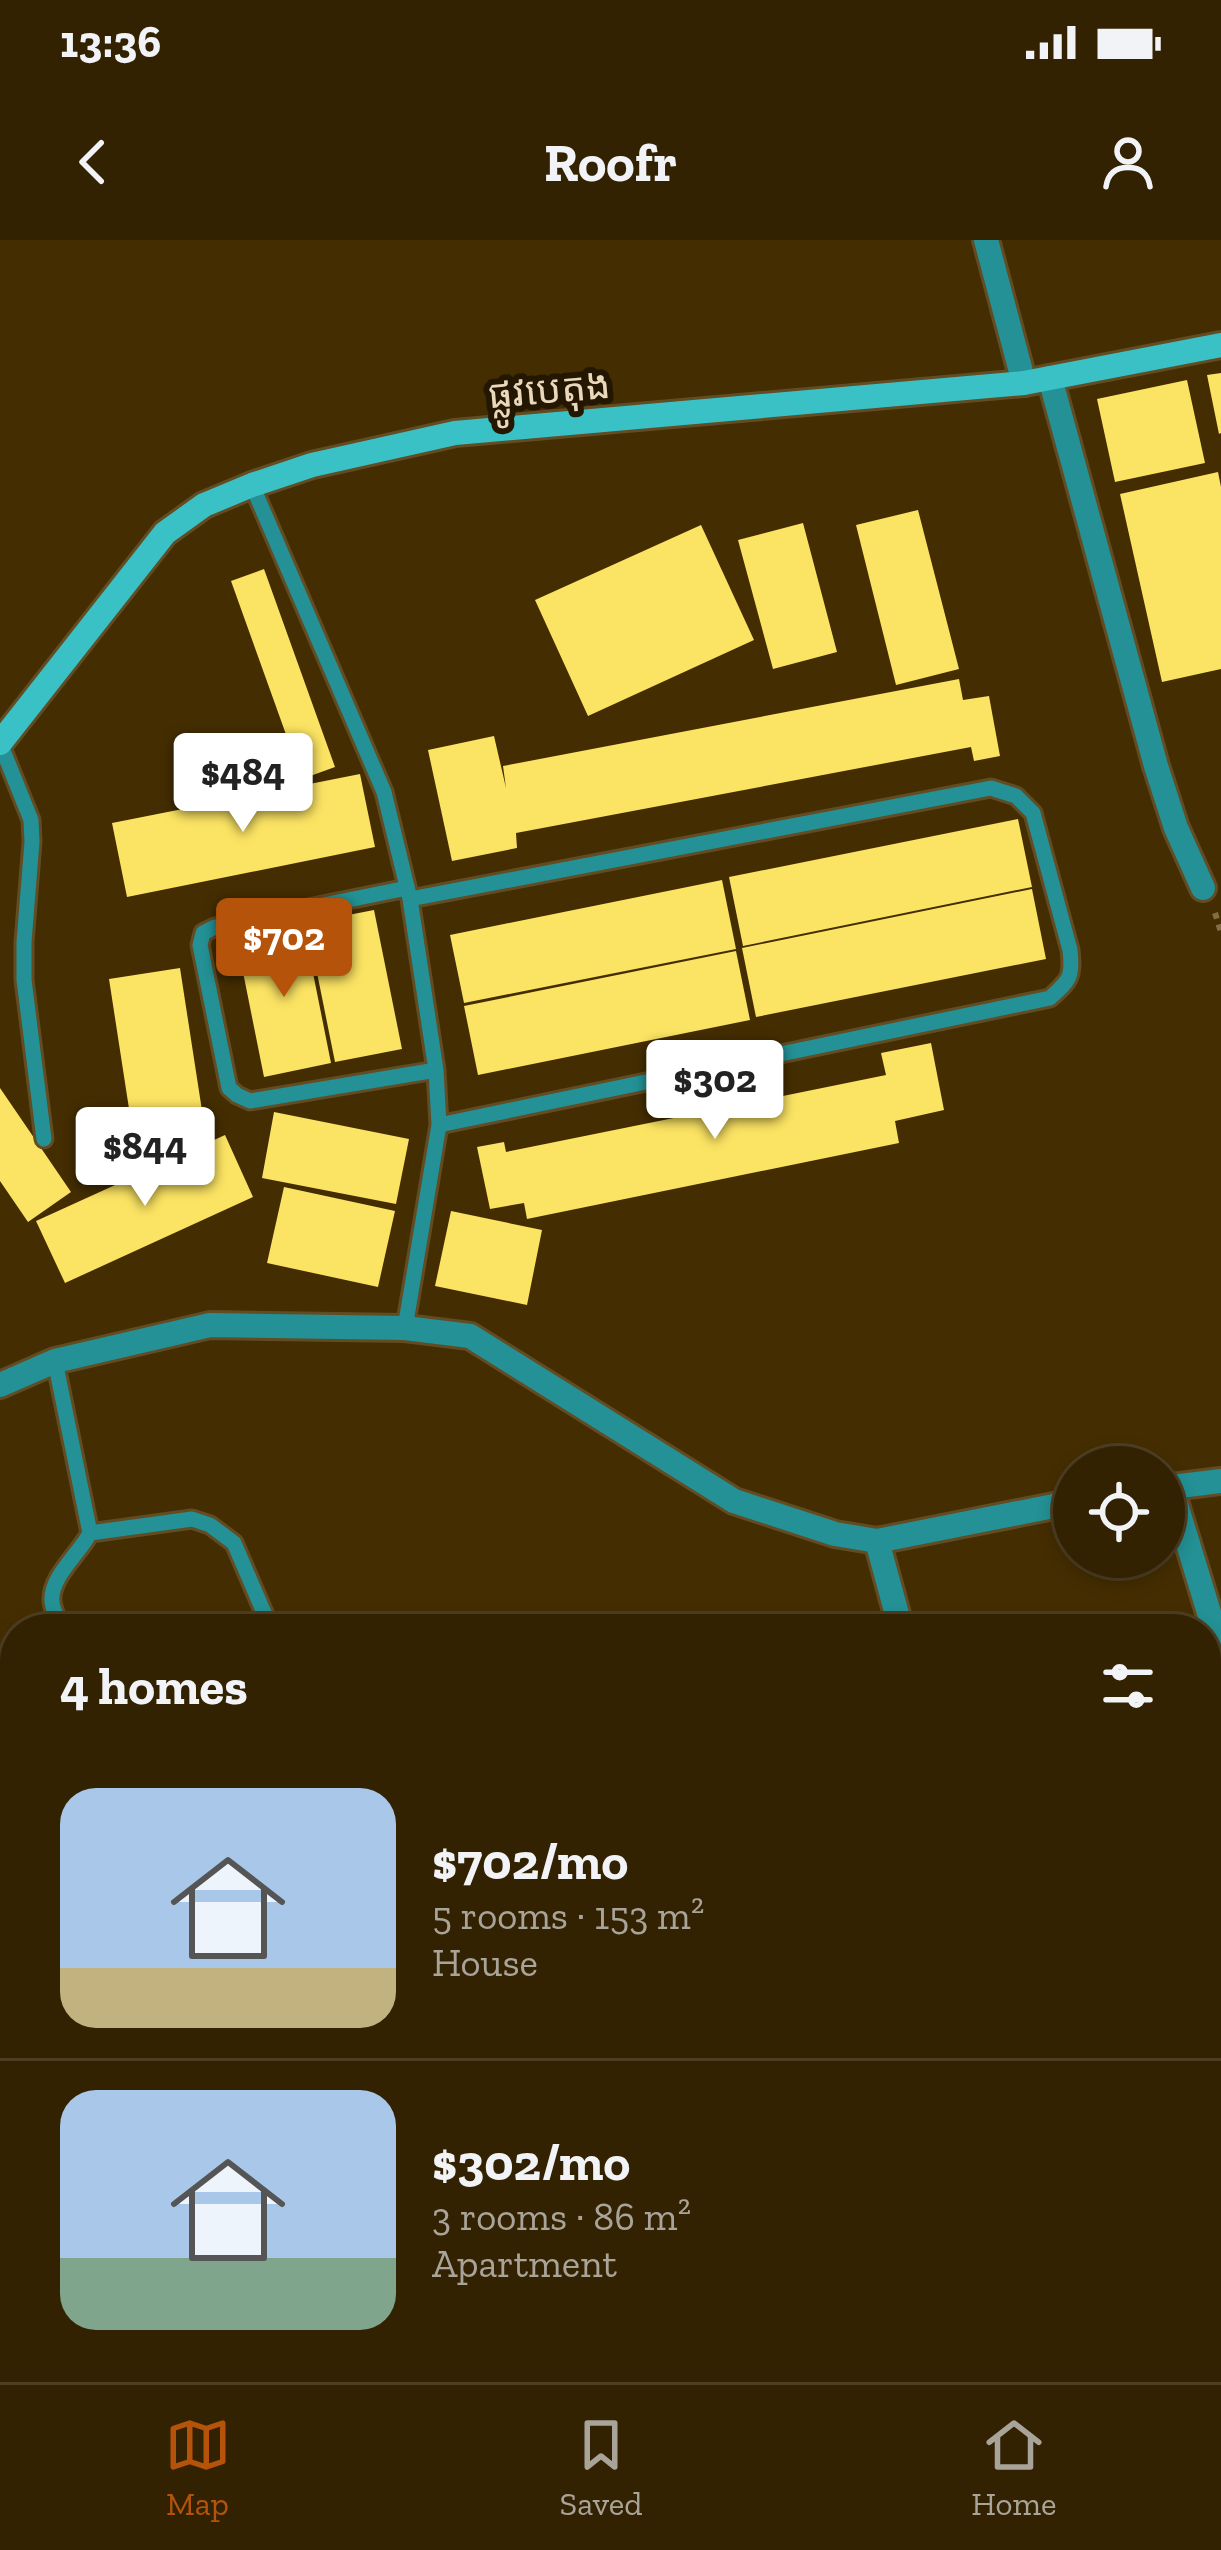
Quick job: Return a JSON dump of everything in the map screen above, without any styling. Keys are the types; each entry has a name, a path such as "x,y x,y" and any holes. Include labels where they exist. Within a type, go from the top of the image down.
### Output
{"street":[{"path":"986,240 1037,381 1176,828 1203,888"},
{"name":"ផ្លូវបេតុង","path":"0,743 166,532 204,505 252,484 312,465 455,433 1037,381 1221,344"},
{"path":"0,1385 55,1361 210,1325 405,1328 470,1336 734,1501 835,1534 878,1541 1053,1506"},
{"path":"1185,1486 1221,1481"},
{"path":"878,1541 898,1614"},
{"path":"1185,1543 1208,1614"}],"lane":[{"path":"252,484 384,792 409,894 436,1070 439,1125 405,1328"},
{"path":"0,743 31,820 24,980 44,1139"},
{"path":"436,1070 250,1101 237,1095 229,1088 200,944 203,934 215,927 991,788 1016,796 1033,813 1072,968 1070,980 1050,998 439,1125"},
{"path":"55,1361 89,1532 56,1583 52,1601 57,1614"},
{"path":"89,1532 192,1519 210,1525 234,1543 265,1614"}],"building":[{"path":"1221,373 1221,433 1219,434 1207,375"},
{"path":"1187,380 1205,463 1115,482 1097,399"},
{"path":"1218,472 1221,669 1162,682 1120,494"},
{"path":"918,510 959,669 896,685 856,525"},
{"path":"803,523 837,652 773,669 738,540"},
{"path":"701,525 754,640 588,716 535,600"},
{"path":"264,569 335,767 302,779 231,581"},
{"path":"959,679 963,700 989,696 1000,756 974,761 971,747 516,833 517,848 452,861 428,750 494,736 506,788 503,766"},
{"path":"360,774 375,847 127,897 112,823"},
{"path":"1018,819 1032,887 743,946 729,877"},
{"path":"722,880 736,949 464,1003 450,935"},
{"path":"1032,889 1046,959 756,1017 742,948"},
{"path":"374,910 402,1049 335,1062 307,923"},
{"path":"303,923 331,1063 264,1077 236,937"},
{"path":"736,951 750,1020 478,1075 464,1006"},
{"path":"180,968 205,1130 134,1141 109,979"},
{"path":"931,1043 944,1110 895,1121 899,1143 527,1219 524,1203 490,1209 477,1147 504,1142 506,1152 886,1075 881,1053"},
{"path":"0,1088 71,1192 28,1222 0,1181"},
{"path":"274,1112 409,1139 396,1204 262,1178"},
{"path":"225,1135 253,1197 65,1283 36,1221"},
{"path":"284,1187 395,1211 378,1287 267,1263"},
{"path":"451,1211 542,1230 527,1305 435,1286"}]}
